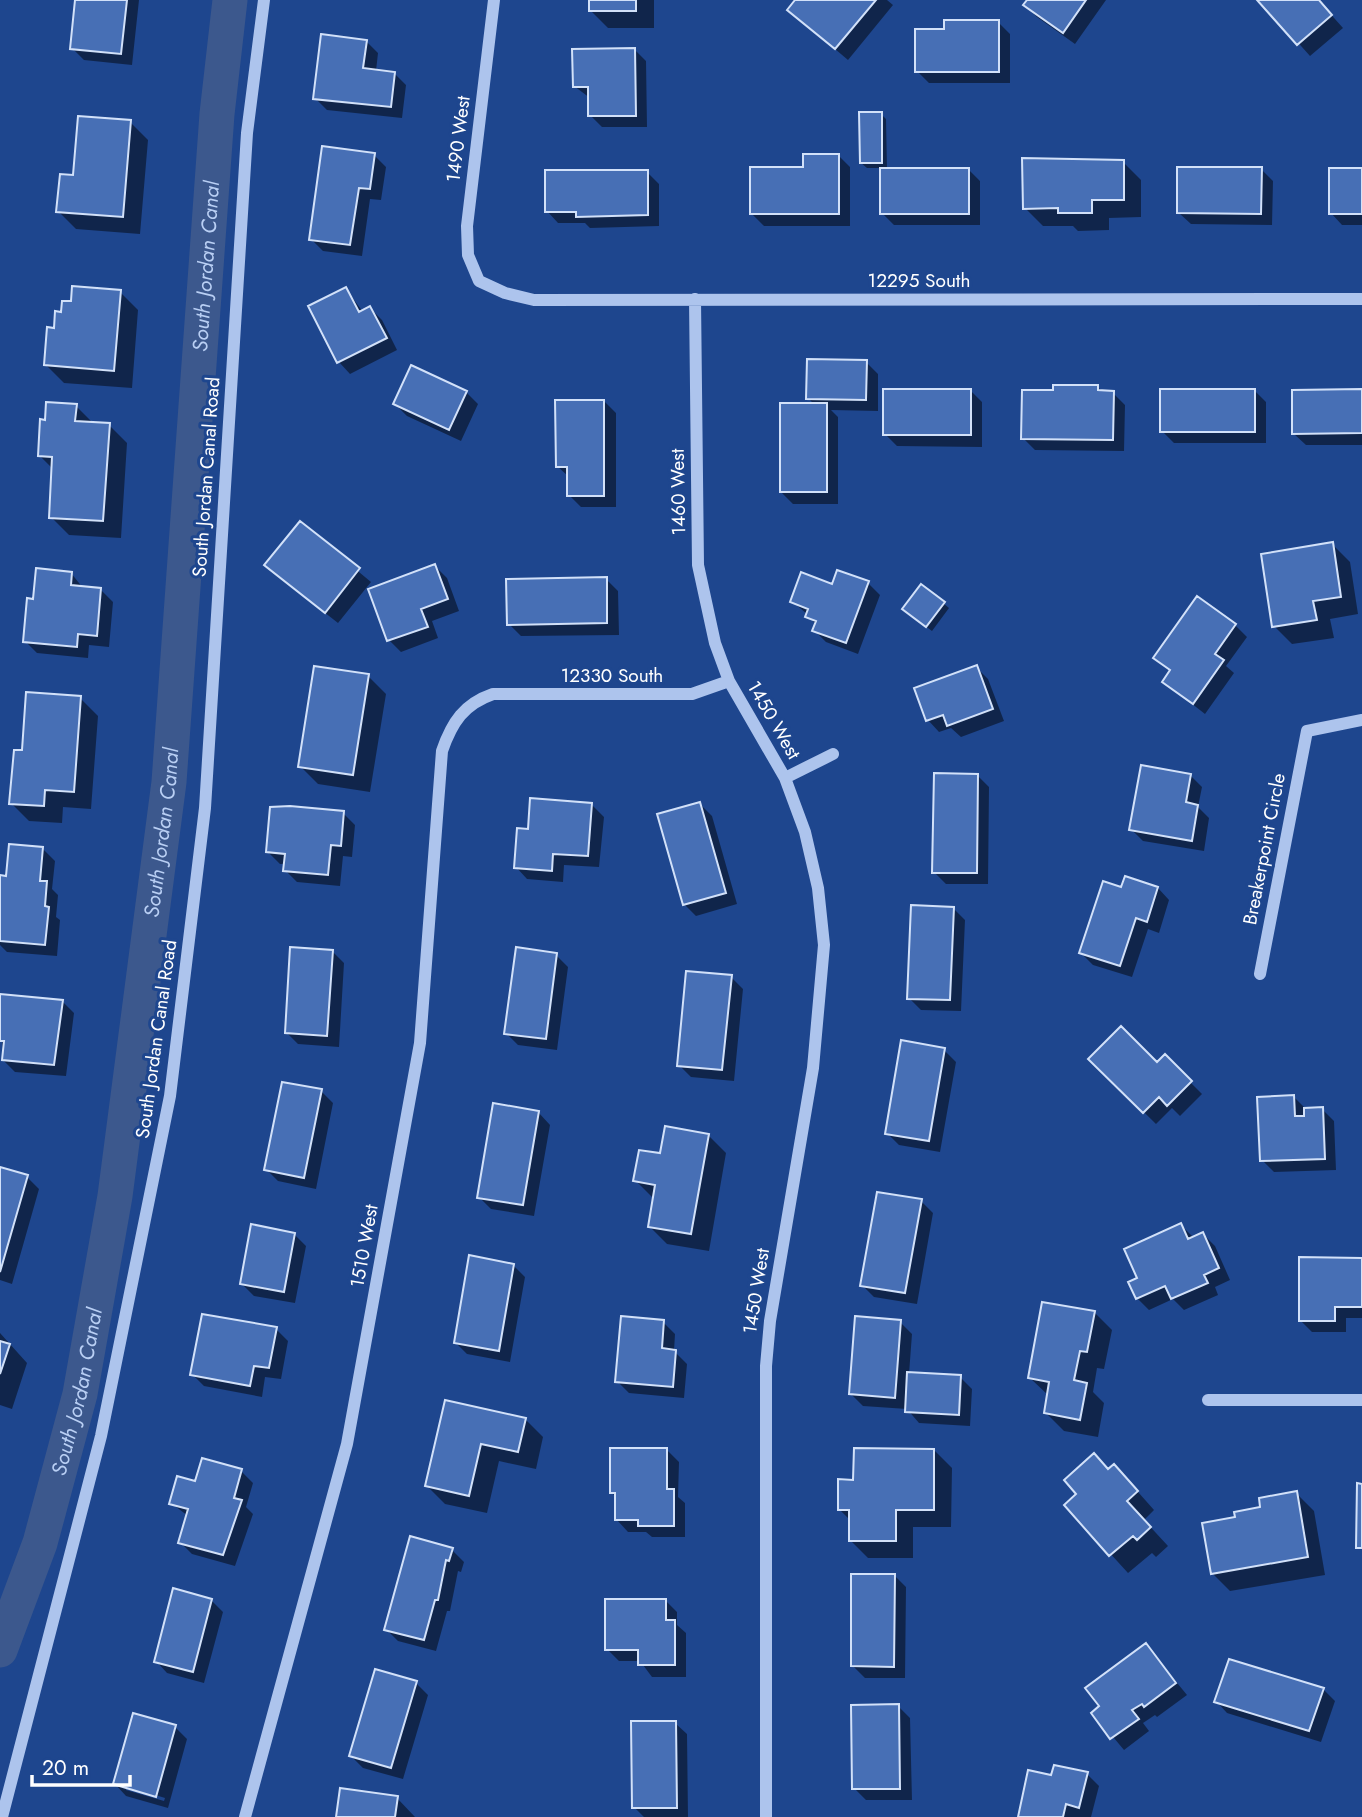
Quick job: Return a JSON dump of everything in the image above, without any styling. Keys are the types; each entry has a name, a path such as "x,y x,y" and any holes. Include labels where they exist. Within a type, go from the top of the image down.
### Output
{"street":[{"name":"South Jordan Canal Road","path":"2,1817 101,1436 170,1096 205,808 247,134 264,0"},
{"name":"1490 West","path":"479,281 468,255 467,226 494,0"},
{"name":"12295 South","path":"479,281 505,293 534,300 1362,299"},
{"name":"1460 West","path":"695,299 698,565 715,643 729,681"},
{"name":"12330 South","path":"493,694 692,694 729,681"},
{"name":"1450 West","path":"729,681 785,778 805,832 818,888 824,945 813,1068 770,1321 766,1366 766,1817"},
{"name":"1510 West","path":"245,1817 347,1444 359,1386 420,1042 442,751 449,730 461,711 476,700 493,694"},
{"name":"Breakerpoint Circle","path":"1260,974 1307,731 1362,720"},
{"name":"1450 West","path":"785,778 833,754"},
{"path":"1208,1400 1362,1400"}],"building":[{"path":"75,0 127,0 121,54 70,49"},
{"path":"589,0 636,0 636,11 589,11"},
{"path":"795,0 876,0 835,49 787,10"},
{"path":"1027,0 1086,0 1063,33 1023,5"},
{"path":"1257,0 1319,0 1332,15 1297,45"},
{"path":"944,20 999,20 999,72 915,72 915,29 944,29"},
{"path":"321,34 367,40 363,68 395,72 391,107 313,99"},
{"path":"635,48 636,116 588,116 588,87 573,87 572,49"},
{"path":"859,112 882,112 882,163 860,163"},
{"path":"78,116 131,120 123,217 56,212 60,174 73,175"},
{"path":"322,146 375,153 370,189 359,188 350,245 309,240"},
{"path":"803,154 839,154 839,214 750,214 750,167 803,167"},
{"path":"1022,158 1124,160 1124,200 1092,200 1092,213 1058,213 1058,208 1023,209"},
{"path":"1177,167 1262,167 1261,214 1177,213"},
{"path":"880,168 969,168 969,214 880,214"},
{"path":"1329,168 1362,168 1362,214 1329,214"},
{"path":"545,170 648,170 648,215 576,217 576,212 545,212"},
{"path":"72,286 121,290 114,371 44,365 47,327 54,328 55,311 61,312 62,301 71,301"},
{"path":"346,287 359,312 370,306 387,338 337,363 308,306"},
{"path":"807,359 867,360 866,400 806,399"},
{"path":"411,365 467,391 449,430 393,404"},
{"path":"1053,385 1098,385 1098,390 1114,391 1113,440 1021,439 1022,390 1053,390"},
{"path":"883,389 971,389 971,435 883,435"},
{"path":"1160,389 1255,389 1255,432 1160,432"},
{"path":"1362,389 1362,433 1292,434 1292,390"},
{"path":"555,400 604,400 604,496 567,496 567,467 556,467"},
{"path":"46,402 77,404 75,421 110,423 103,521 49,518 52,457 38,456 40,419 45,420"},
{"path":"780,403 827,403 827,492 780,492"},
{"path":"300,521 360,568 325,613 264,565"},
{"path":"1333,542 1341,597 1313,601 1317,620 1272,627 1261,554"},
{"path":"435,564 448,599 421,609 428,627 387,641 368,589"},
{"path":"36,568 72,572 71,585 101,588 97,636 78,634 77,647 23,642 27,598 33,599"},
{"path":"837,570 869,581 846,643 812,631 816,621 805,617 808,609 790,602 801,572 832,584"},
{"path":"607,577 607,623 507,625 506,579"},
{"path":"921,584 945,602 926,627 902,609"},
{"path":"1197,596 1236,624 1215,654 1224,660 1193,704 1162,682 1170,670 1153,658"},
{"path":"977,665 993,709 947,726 943,715 926,721 914,688"},
{"path":"314,666 369,674 353,775 298,767"},
{"path":"26,692 81,696 74,792 45,790 44,806 9,804 14,750 22,750"},
{"path":"1141,765 1191,774 1186,802 1198,805 1192,841 1129,830"},
{"path":"934,773 978,774 977,873 932,873"},
{"path":"530,798 592,803 588,856 553,854 552,871 514,868 517,828 528,829"},
{"path":"700,802 726,893 683,905 657,814"},
{"path":"270,807 344,811 341,846 331,845 328,875 283,871 285,854 266,852"},
{"path":"9,844 43,847 40,881 47,881 45,906 49,907 45,945 0,941 0,875 6,876"},
{"path":"1125,876 1158,887 1147,922 1136,918 1120,966 1079,953 1103,881 1121,887"},
{"path":"911,905 954,907 950,1000 907,999"},
{"path":"290,947 333,950 327,1036 285,1033"},
{"path":"516,947 557,953 546,1039 504,1034"},
{"path":"686,971 732,975 722,1070 677,1066"},
{"path":"0,994 63,1000 54,1065 2,1060 4,1041 0,1041"},
{"path":"1121,1026 1157,1062 1165,1054 1192,1081 1167,1106 1159,1097 1143,1113 1088,1059"},
{"path":"901,1040 945,1048 929,1141 885,1134"},
{"path":"282,1082 322,1089 304,1178 264,1170"},
{"path":"1294,1095 1295,1116 1304,1116 1304,1108 1323,1107 1325,1159 1260,1161 1257,1097"},
{"path":"493,1103 539,1111 523,1205 477,1198"},
{"path":"665,1126 709,1134 691,1234 648,1227 655,1185 633,1181 639,1150 660,1153"},
{"path":"0,1167 28,1175 0,1272"},
{"path":"877,1192 922,1199 905,1293 860,1286"},
{"path":"1181,1223 1188,1239 1203,1232 1219,1268 1204,1275 1208,1283 1171,1299 1165,1286 1136,1299 1128,1282 1137,1278 1124,1249"},
{"path":"251,1224 295,1233 284,1292 240,1284"},
{"path":"469,1255 514,1264 499,1351 454,1343"},
{"path":"1299,1257 1362,1258 1362,1307 1335,1307 1335,1321 1299,1321"},
{"path":"1042,1302 1095,1311 1087,1352 1080,1351 1074,1380 1087,1383 1080,1420 1044,1413 1049,1382 1028,1378"},
{"path":"202,1314 277,1327 269,1368 254,1366 250,1386 190,1375"},
{"path":"621,1316 664,1320 662,1348 676,1350 673,1387 615,1382"},
{"path":"855,1316 901,1320 895,1398 849,1394"},
{"path":"0,1341 10,1344 0,1374"},
{"path":"907,1372 961,1375 959,1415 905,1412"},
{"path":"445,1400 526,1418 518,1452 481,1444 469,1496 425,1486"},
{"path":"610,1448 667,1448 667,1489 674,1489 674,1526 638,1526 638,1520 615,1520 615,1493 610,1493"},
{"path":"854,1448 934,1449 934,1510 896,1510 896,1541 849,1541 849,1510 838,1510 838,1479 853,1480"},
{"path":"1094,1453 1108,1469 1114,1464 1138,1491 1127,1501 1151,1527 1137,1540 1133,1536 1109,1556 1064,1505 1076,1494 1064,1480"},
{"path":"202,1458 242,1469 234,1498 242,1500 223,1555 178,1543 188,1509 169,1504 177,1476 195,1481"},
{"path":"1357,1483 1362,1484 1362,1548 1356,1548"},
{"path":"1297,1491 1308,1557 1211,1574 1202,1523 1235,1517 1234,1512 1260,1507 1259,1498"},
{"path":"410,1536 453,1548 449,1561 446,1560 438,1600 435,1600 424,1640 384,1630"},
{"path":"851,1574 895,1574 894,1667 851,1666"},
{"path":"173,1588 212,1599 193,1672 154,1662"},
{"path":"605,1599 666,1599 666,1620 675,1620 675,1665 638,1665 638,1650 605,1650"},
{"path":"1146,1643 1176,1683 1144,1707 1142,1704 1132,1710 1139,1719 1110,1739 1091,1713 1099,1706 1085,1688"},
{"path":"1229,1659 1324,1688 1309,1731 1214,1702"},
{"path":"375,1669 417,1681 391,1768 349,1756"},
{"path":"899,1704 900,1789 852,1789 851,1705"},
{"path":"133,1713 176,1725 156,1797 113,1784"},
{"path":"631,1721 676,1721 677,1808 632,1808"},
{"path":"1054,1765 1088,1772 1079,1808 1066,1804 1063,1817 1018,1817 1028,1770 1051,1775"},
{"path":"340,1788 398,1796 395,1817 336,1817"}],"waterway":[{"name":"South Jordan Canal","path":"0,1650 40,1543 80,1394 115,1196 169,782 217,114 230,0"}]}
